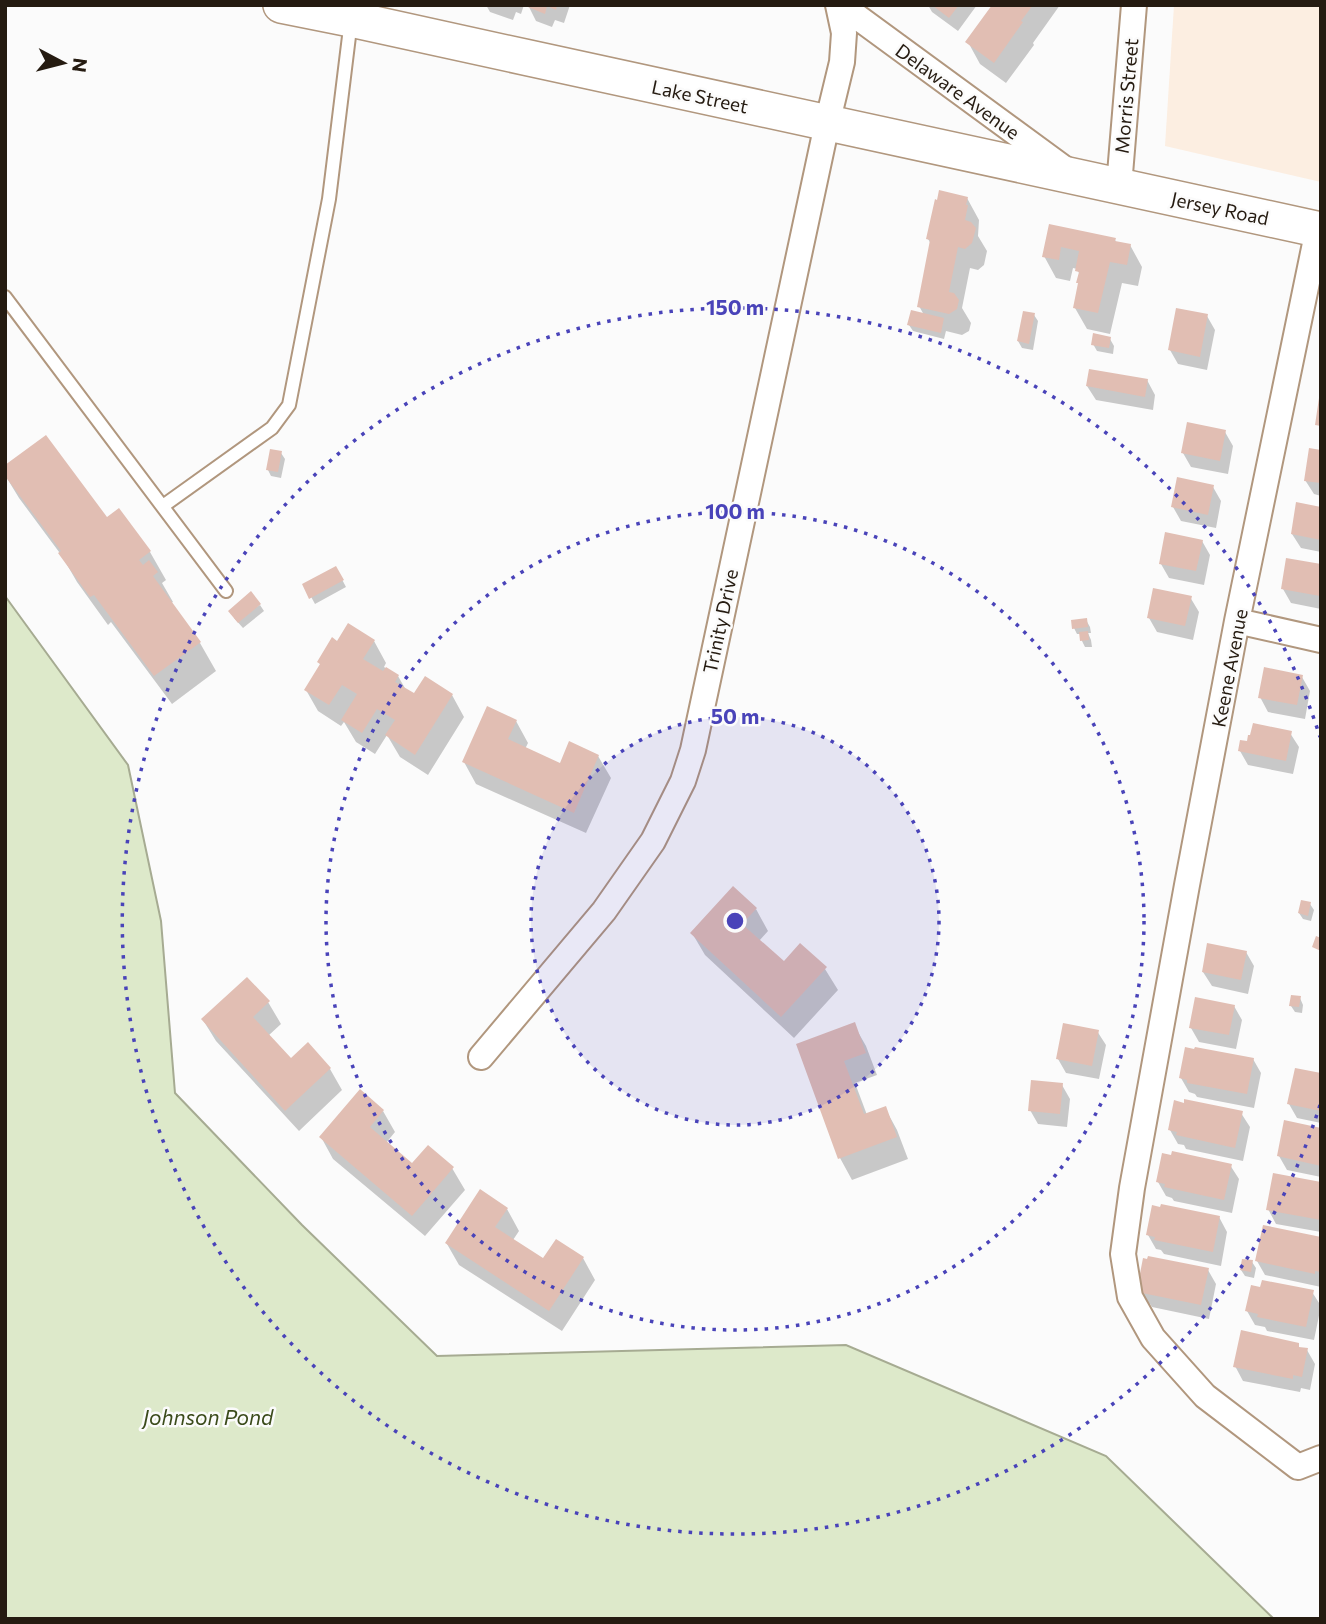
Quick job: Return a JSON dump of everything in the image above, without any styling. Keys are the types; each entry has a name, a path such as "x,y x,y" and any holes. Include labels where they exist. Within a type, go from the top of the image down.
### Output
{"street":[{"name":"Lake Street","path":"281,5 1119,186"},
{"name":"Delaware Avenue","path":"827,124 842,62 844,33 839,5"},
{"name":"Delaware Avenue","path":"839,5 1075,176"},
{"name":"Morris Street","path":"1119,186 1134,5"},
{"name":"Trinity Drive","path":"481,1057 604,911 653,841 683,781 696,736 827,124"},
{"name":"Jersey Road","path":"1119,186 1320,230"},
{"name":"Keene Avenue","path":"1320,230 1237,621 1132,1188 1123,1254 1130,1297 1153,1338 1205,1396 1298,1467 1321,1458"},
{"path":"1237,621 1321,640"}],"lane":[{"path":"163,506 272,428 289,405 329,199 351,19"},
{"path":"5,297 226,591"}],"shaded area":[{"path":"1174,5 1321,5 1321,182 1165,146"}],"water":[{"name":"Johnson Pond","path":"5,596 128,765 161,921 175,1093 302,1225 437,1356 846,1345 1106,1456 1274,1619 5,1619"}],"building":[{"path":"523,5 557,5 556,10 547,6 545,14"},
{"path":"932,5 959,5 949,18"},
{"path":"992,5 1033,5 994,63 965,42"},
{"path":"939,190 968,197 965,220 976,228 972,243 965,249 958,247 949,292 954,293 959,300 957,309 949,314 917,307 930,240 926,239"},
{"path":"1049,224 1116,238 1115,241 1131,244 1127,265 1110,262 1098,313 1073,308 1078,283 1079,272 1075,271 1079,251 1061,247 1059,260 1042,257"},
{"path":"1176,308 1208,314 1200,357 1168,350"},
{"path":"911,310 944,318 941,333 907,325"},
{"path":"1023,311 1035,313 1029,344 1017,341"},
{"path":"1093,333 1111,337 1109,348 1091,345"},
{"path":"1089,369 1148,379 1145,397 1086,386"},
{"path":"1321,398 1321,426 1315,425"},
{"path":"1187,422 1226,430 1220,461 1181,453"},
{"path":"46,435 107,517 119,508 151,551 139,560 143,565 149,560 158,572 153,576 201,642 154,676 94,595 90,597 58,553 61,551 5,476 5,465"},
{"path":"1309,448 1321,450 1321,483 1304,481"},
{"path":"270,449 282,451 278,472 266,470"},
{"path":"1177,477 1214,485 1208,515 1171,507"},
{"path":"1296,502 1321,507 1321,540 1291,534"},
{"path":"1165,532 1203,540 1196,571 1159,564"},
{"path":"1286,558 1321,564 1320,596 1281,589"},
{"path":"336,566 344,580 309,599 302,584"},
{"path":"1153,588 1192,596 1185,626 1147,618"},
{"path":"251,591 261,604 238,623 228,611"},
{"path":"1087,618 1088,627 1072,629 1071,620"},
{"path":"348,623 375,640 363,659 383,671 386,667 399,675 395,682 414,693 425,676 453,694 415,755 385,735 395,720 377,709 362,733 341,720 357,694 342,685 329,705 304,690 332,637 337,641"},
{"path":"1088,631 1089,640 1080,641 1079,632"},
{"path":"1264,667 1303,675 1297,705 1258,698"},
{"path":"487,706 517,720 508,739 560,763 569,741 599,755 574,813 462,762"},
{"path":"1253,723 1292,731 1286,761 1238,751 1240,740 1247,741"},
{"path":"733,886 757,908 742,924 784,961 800,943 827,967 781,1017 690,933"},
{"path":"1301,900 1311,902 1308,916 1298,913"},
{"path":"1316,936 1321,938 1321,951 1312,947"},
{"path":"1207,943 1247,951 1241,980 1202,972"},
{"path":"247,977 270,1001 253,1017 291,1058 308,1042 331,1068 285,1111 201,1019"},
{"path":"1291,995 1301,996 1299,1007 1289,1006"},
{"path":"1195,997 1235,1005 1229,1035 1189,1028"},
{"path":"855,1022 866,1053 844,1061 864,1114 886,1106 897,1137 838,1159 796,1044"},
{"path":"1063,1023 1099,1030 1092,1066 1056,1059"},
{"path":"1185,1047 1254,1058 1247,1094 1187,1083 1187,1080 1179,1078"},
{"path":"1295,1068 1321,1073 1321,1111 1287,1104"},
{"path":"1031,1080 1063,1083 1060,1114 1028,1111"},
{"path":"360,1089 384,1110 370,1127 412,1163 428,1145 454,1167 412,1216 319,1137"},
{"path":"1184,1099 1243,1111 1235,1148 1176,1135 1177,1132 1168,1130 1174,1100 1184,1103"},
{"path":"1284,1120 1321,1128 1321,1166 1277,1156"},
{"path":"1172,1151 1232,1164 1224,1200 1164,1187 1165,1184 1156,1182 1162,1153 1171,1155"},
{"path":"1273,1173 1321,1182 1321,1220 1266,1210"},
{"path":"480,1189 508,1208 495,1227 543,1258 556,1239 584,1257 549,1311 445,1243"},
{"path":"1161,1204 1220,1216 1213,1252 1154,1240 1155,1237 1146,1235 1152,1205 1160,1207"},
{"path":"1263,1225 1321,1237 1321,1272 1315,1271 1315,1274 1255,1261"},
{"path":"1148,1256 1209,1268 1201,1305 1142,1293 1142,1290 1137,1289 1143,1258 1147,1259"},
{"path":"1242,1259 1253,1260 1251,1272 1240,1270"},
{"path":"1262,1280 1314,1290 1306,1327 1257,1317 1258,1314 1245,1311 1251,1285 1260,1287"},
{"path":"1241,1330 1299,1343 1299,1347 1308,1348 1302,1377 1293,1375 1293,1379 1233,1367"}]}
